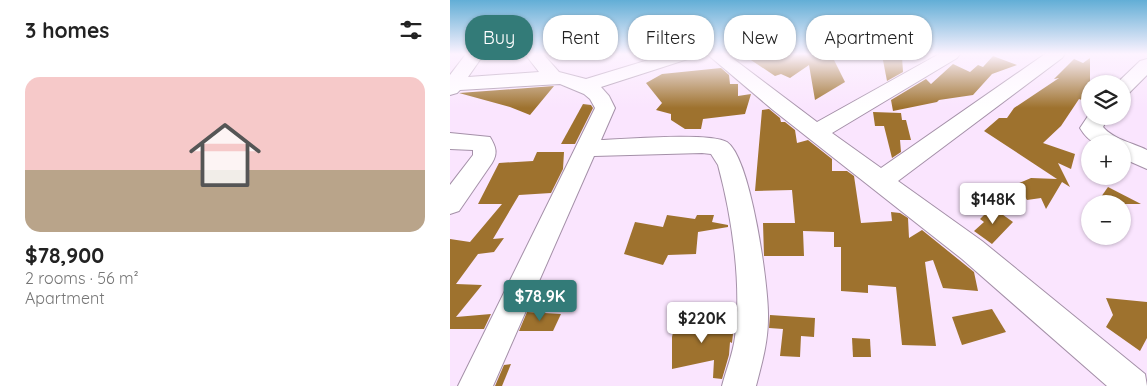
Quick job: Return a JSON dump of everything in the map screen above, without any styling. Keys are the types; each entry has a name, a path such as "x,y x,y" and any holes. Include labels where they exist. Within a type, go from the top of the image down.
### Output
{"street":[{"path":"452,86 462,72"},
{"path":"549,72 553,77"},
{"path":"585,86 631,72"},
{"path":"739,72 972,250 1133,386"},
{"path":"816,132 918,72"},
{"path":"880,181 1031,72"},
{"path":"452,86 553,77 575,80 601,100 605,108 475,386"},
{"path":"1131,89 1147,95"},
{"path":"1093,125 1091,128 1092,132 1097,135"},
{"path":"450,141 482,143 485,149 484,157 450,204"},
{"path":"587,148 696,144 713,146 720,149 726,156 746,237 752,297 751,338 739,386"},
{"path":"1131,152 1147,160"}],"building":[{"path":"726,72 729,75 730,84 738,84 738,96 751,94 745,114 703,119 701,129 685,129 671,120 671,114 656,110 662,103 646,83 662,74"},
{"path":"769,72 799,72 790,78 781,74 775,76"},
{"path":"810,72 840,72 845,82 815,100"},
{"path":"885,72 903,72 887,81"},
{"path":"944,72 998,72 992,74 973,95 939,100 893,111 891,100 926,79 931,84"},
{"path":"1061,72 1090,72 1090,75 1081,75 1081,100 1079,99 1061,126 1043,143 1075,154 1071,169 1058,163 1070,187 1062,182 1046,209 1041,198 1027,200 1017,184 1031,178 1057,179 984,131 999,118 1007,118 1014,108 1059,78 1054,79"},
{"path":"554,86 530,115 510,107 459,93"},
{"path":"583,104 591,105 593,108 575,144 561,144"},
{"path":"769,109 780,118 781,122 785,122 795,130 797,143 808,140 832,159 832,171 847,171 854,176 861,223 892,221 891,212 900,213 908,218 909,238 922,230 974,272 978,291 943,288 933,260 925,262 936,346 902,345 896,287 868,285 868,293 841,291 841,247 834,247 834,232 803,231 804,256 764,256 763,223 795,223 792,190 755,191 762,110"},
{"path":"873,112 901,113 902,120 906,120 911,140 900,140 901,152 892,158 884,126 875,126"},
{"path":"537,152 564,152 563,169 551,193 519,195 493,239 504,238 494,252 478,254 456,284 482,285 456,317 491,314 484,329 450,329 450,239 470,242 502,204 478,204 499,163 533,161"},
{"path":"1108,187 1124,195 1102,195"},
{"path":"1131,199 1141,204 1131,204"},
{"path":"992,207 1013,222 992,244 974,231 984,222 980,219"},
{"path":"667,215 695,219 697,215 714,215 712,222 728,225 728,227 698,232 696,254 668,255 663,265 624,254 635,222 663,227"},
{"path":"1106,298 1147,302 1147,338 1140,351 1106,327 1113,315"},
{"path":"992,309 1006,332 962,345 952,317"},
{"path":"527,312 561,314 553,331 519,331"},
{"path":"770,315 815,318 814,337 801,336 800,357 780,356 783,329 769,328"},
{"path":"676,319 717,321 734,325 732,343 730,342 729,355 722,379 713,378 714,360 672,369 672,337"},
{"path":"852,338 870,339 871,357 853,357"},
{"path":"511,364 502,386 495,386 504,365"}]}
